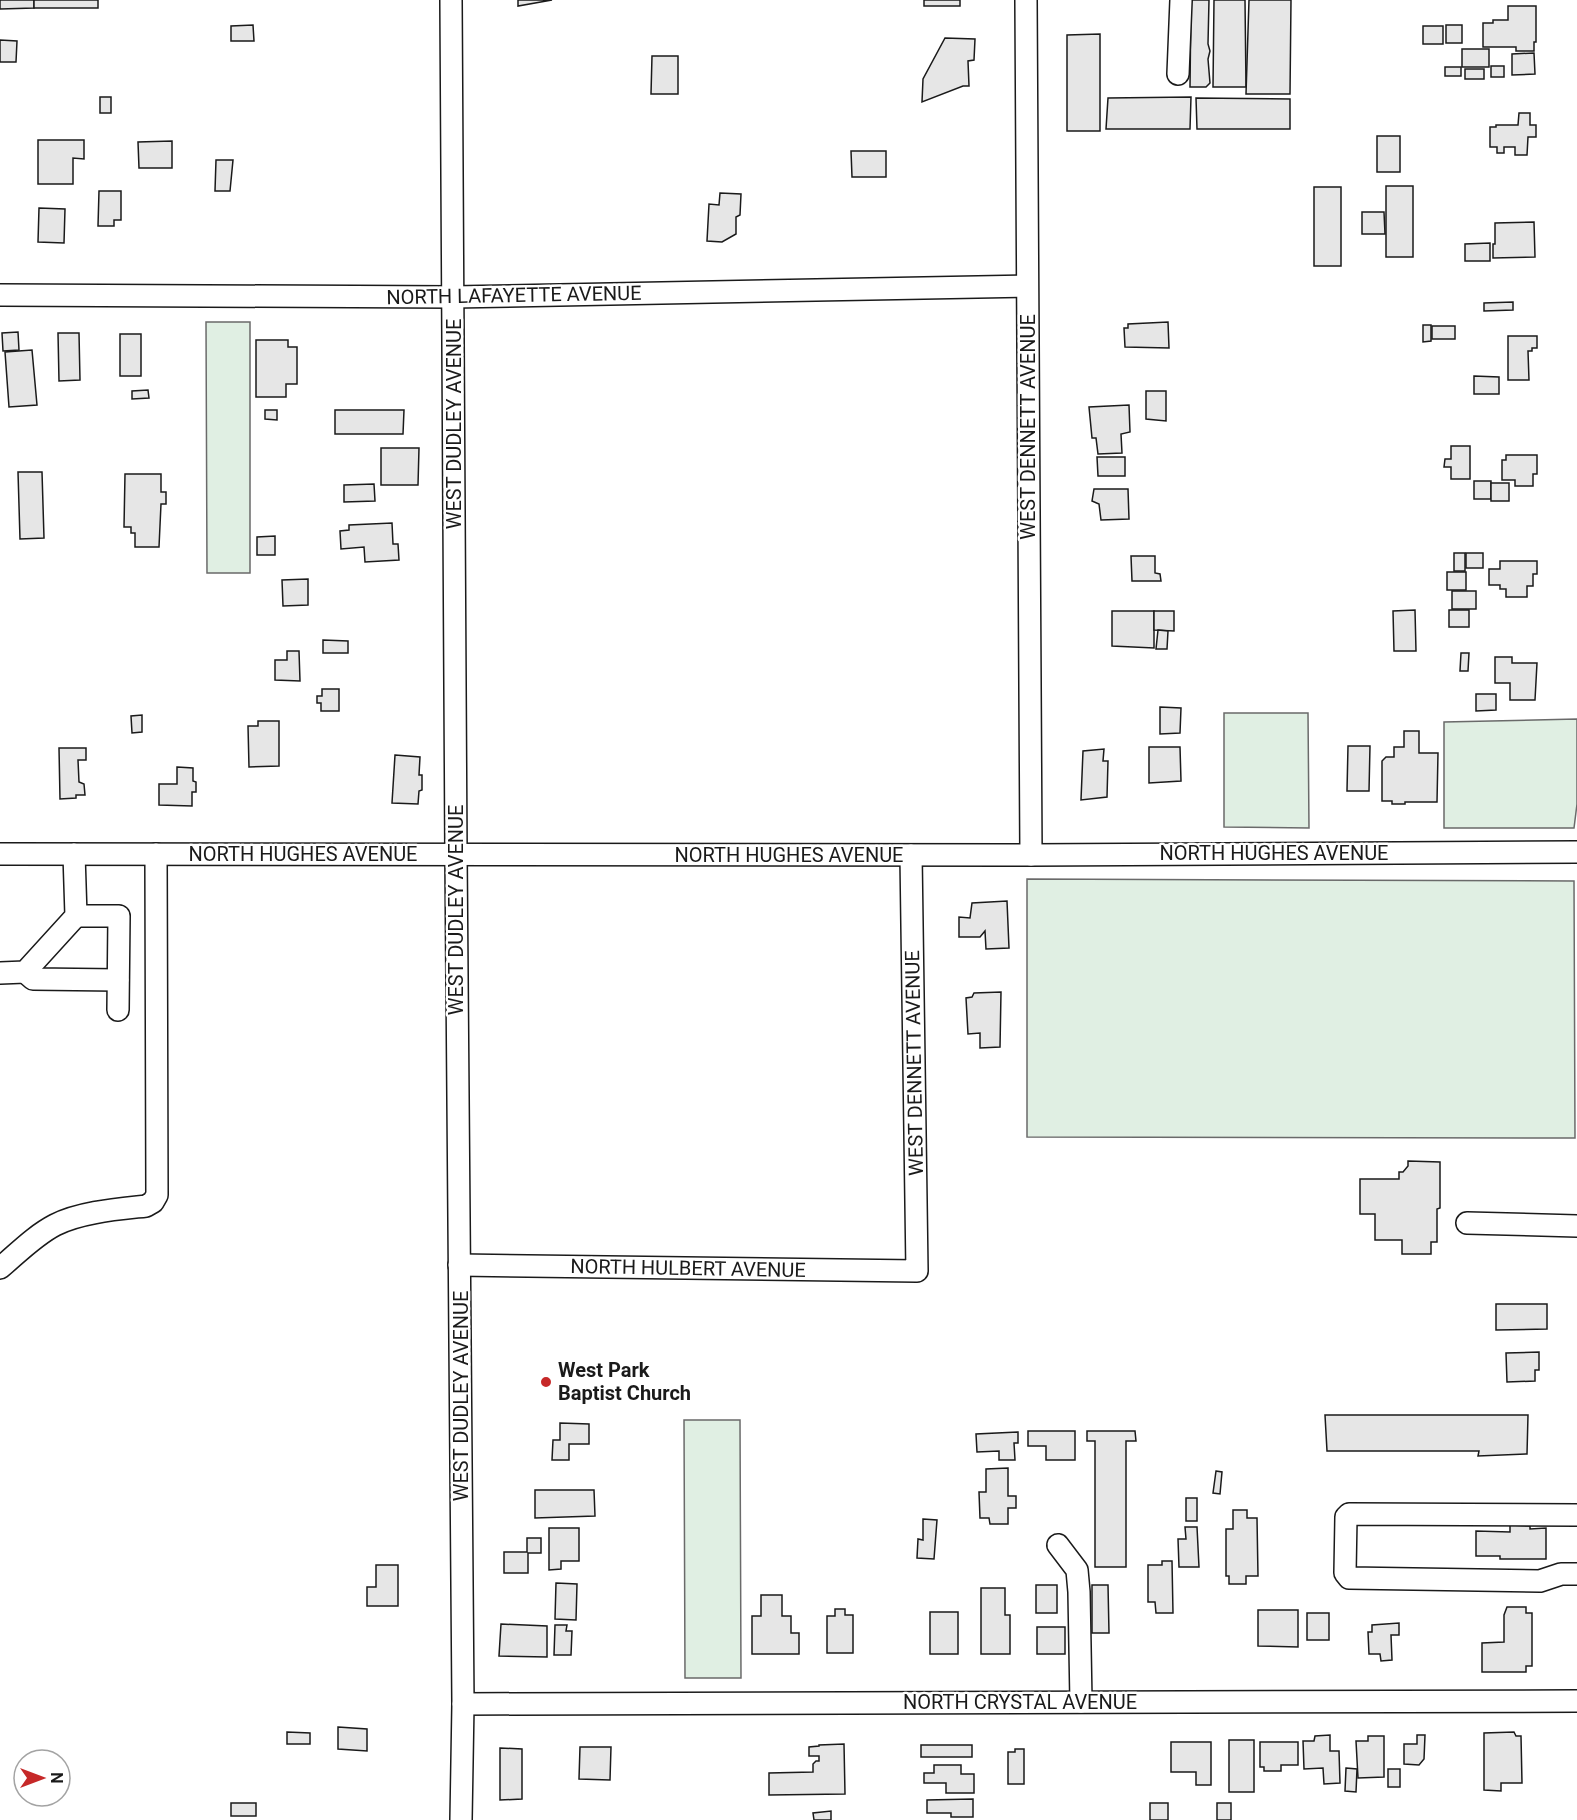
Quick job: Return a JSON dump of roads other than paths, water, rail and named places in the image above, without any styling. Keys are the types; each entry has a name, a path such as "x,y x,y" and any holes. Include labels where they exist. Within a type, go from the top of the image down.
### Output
{"street":[{"name":"WEST DUDLEY AVENUE","path":"451,0 463,1704 461,1820"},
{"name":"WEST DENNETT AVENUE","path":"1026,0 1031,855"},
{"path":"1178,74 1181,0"},
{"name":"NORTH LAFAYETTE AVENUE","path":"0,295 453,297 1027,286"},
{"name":"NORTH HUGHES AVENUE","path":"0,854 1031,855 1577,852"},
{"path":"0,973 25,972 76,916 74,854"},
{"path":"0,1268 31,1241 56,1224 96,1212 146,1206 153,1202 157,1195 156,854"},
{"name":"WEST DENNETT AVENUE","path":"911,855 917,1271"},
{"path":"76,916 119,916 118,1010"},
{"path":"25,972 33,980 118,981"},
{"path":"1467,1223 1577,1226"},
{"name":"NORTH HULBERT AVENUE","path":"459,1265 917,1271"},
{"path":"1577,1515 1350,1514 1346,1517 1345,1573 1350,1578 1540,1581 1561,1574 1577,1574"},
{"path":"1058,1545 1077,1570 1081,1702"},
{"name":"NORTH CRYSTAL AVENUE","path":"463,1704 1577,1701"}],"place":[{"name":"West Park Baptist Church","path":"546,1382"}]}
